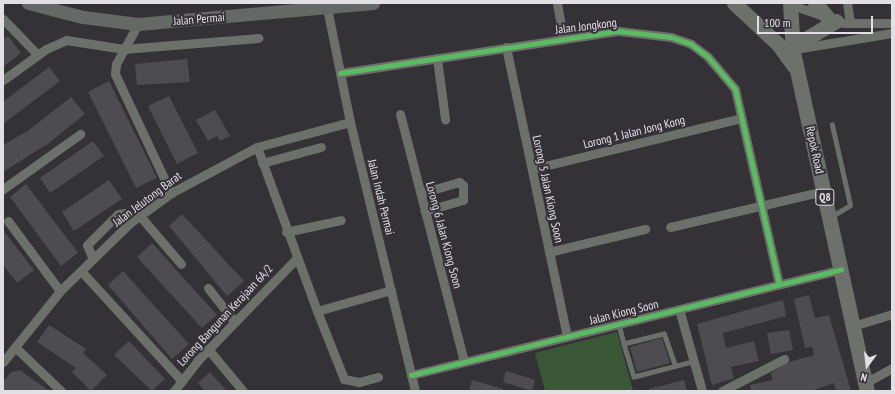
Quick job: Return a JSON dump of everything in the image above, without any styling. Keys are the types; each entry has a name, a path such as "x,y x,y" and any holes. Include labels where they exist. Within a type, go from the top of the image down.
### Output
{"main road":[{"path":"734,3 778,44 797,70"},
{"name":"Repok Road","path":"788,3 797,70 866,387"},
{"path":"793,49 838,20 815,3"}],"street":[{"name":"Jalan Permai","path":"28,3 83,17 138,24 264,8 327,8 373,3"},
{"path":"557,3 563,38"},
{"path":"788,3 838,20 892,23"},
{"path":"838,20 847,3"},
{"name":"Jalan Indah Permai","path":"327,8 350,122 415,391"},
{"path":"3,19 38,55"},
{"path":"138,24 124,49 115,74 171,193"},
{"name":"Jalan Jongkong","path":"340,73 563,38 625,32 670,37 692,44 731,82 741,118 779,284"},
{"path":"793,49 814,43 892,33"},
{"path":"3,80 38,55 66,40 124,49 259,38"},
{"name":"Lorong 5 Jalan Kiong Soon","path":"506,47 568,336"},
{"path":"437,58 445,119"},
{"name":"Lorong 6 Jalan Kiong Soon","path":"400,114 464,362"},
{"name":"Lorong 1 Jalan Jong Kong","path":"532,169 741,118"},
{"name":"Jalan Jelutong Barat","path":"3,362 60,291 82,272 93,259 131,222 171,193 257,146 350,122"},
{"path":"3,189 80,134"},
{"path":"257,146 286,232 344,379 359,382 378,377"},
{"path":"262,163 321,147"},
{"path":"421,193 459,182 464,191 463,200 425,211"},
{"path":"670,227 823,191"},
{"path":"93,259 87,244 118,214 125,213 131,222"},
{"path":"140,216 181,264"},
{"path":"286,232 341,220"},
{"path":"8,221 60,291"},
{"path":"549,252 645,229"},
{"name":"Lorong Bangunan Kerajaan 6A/2","path":"174,391 208,349 297,258"},
{"name":"Jalan Kiong Soon","path":"411,375 841,269"},
{"path":"82,272 182,381"},
{"path":"208,288 234,321"},
{"path":"317,311 391,290"},
{"path":"679,309 702,391"},
{"path":"853,326 892,314"},
{"path":"16,347 61,391"},
{"path":"208,349 243,391"},
{"path":"722,391 784,359"},
{"path":"866,387 892,368"}],"lane":[{"path":"829,218 850,205 832,125"},
{"path":"619,324 633,375 694,361"},
{"path":"624,344 664,334 675,366"}],"green space":[{"path":"617,332 633,391 545,391 535,353"}],"building":[{"path":"8,36 21,53 3,67 3,39"},
{"path":"187,59 190,82 137,85 135,64"},
{"path":"49,67 60,81 3,124 3,102"},
{"path":"109,81 157,178 136,188 88,92"},
{"path":"169,96 198,153 177,164 148,106"},
{"path":"71,97 85,114 49,143 3,172 3,145 29,130"},
{"path":"215,110 230,136 220,141 217,136 208,141 196,120"},
{"path":"93,141 104,156 50,193 40,178"},
{"path":"109,180 122,199 74,231 62,212"},
{"path":"26,184 78,253 61,266 10,197"},
{"path":"182,214 244,281 227,296 169,226"},
{"path":"3,230 34,270 17,283 3,265"},
{"path":"152,243 217,315 202,328 137,257"},
{"path":"123,271 189,344 172,359 108,285"},
{"path":"809,295 815,318 829,315 851,391 836,391 834,383 811,391 751,391 750,385 773,380 771,373 789,362 814,355 812,347 805,348 794,299"},
{"path":"783,300 786,316 723,333 726,348 754,341 759,361 731,367 734,378 712,385 697,324"},
{"path":"49,325 86,349 83,353 107,375 91,391 72,372 76,368 37,342"},
{"path":"789,330 793,350 771,354 767,333"},
{"path":"662,338 670,363 637,372 630,347"},
{"path":"129,341 165,379 152,391 114,355"},
{"path":"20,370 49,391 3,391 3,382 11,372"},
{"path":"506,371 535,380 532,391 503,382"},
{"path":"210,372 227,391 205,391 198,383"},
{"path":"472,380 503,389 503,391 469,391"},
{"path":"684,380 687,391 649,391 649,389"}],"cycle path":[{"path":"340,73 619,31 671,37 691,44 708,57 735,89 779,284"},
{"path":"411,375 841,269"}]}
